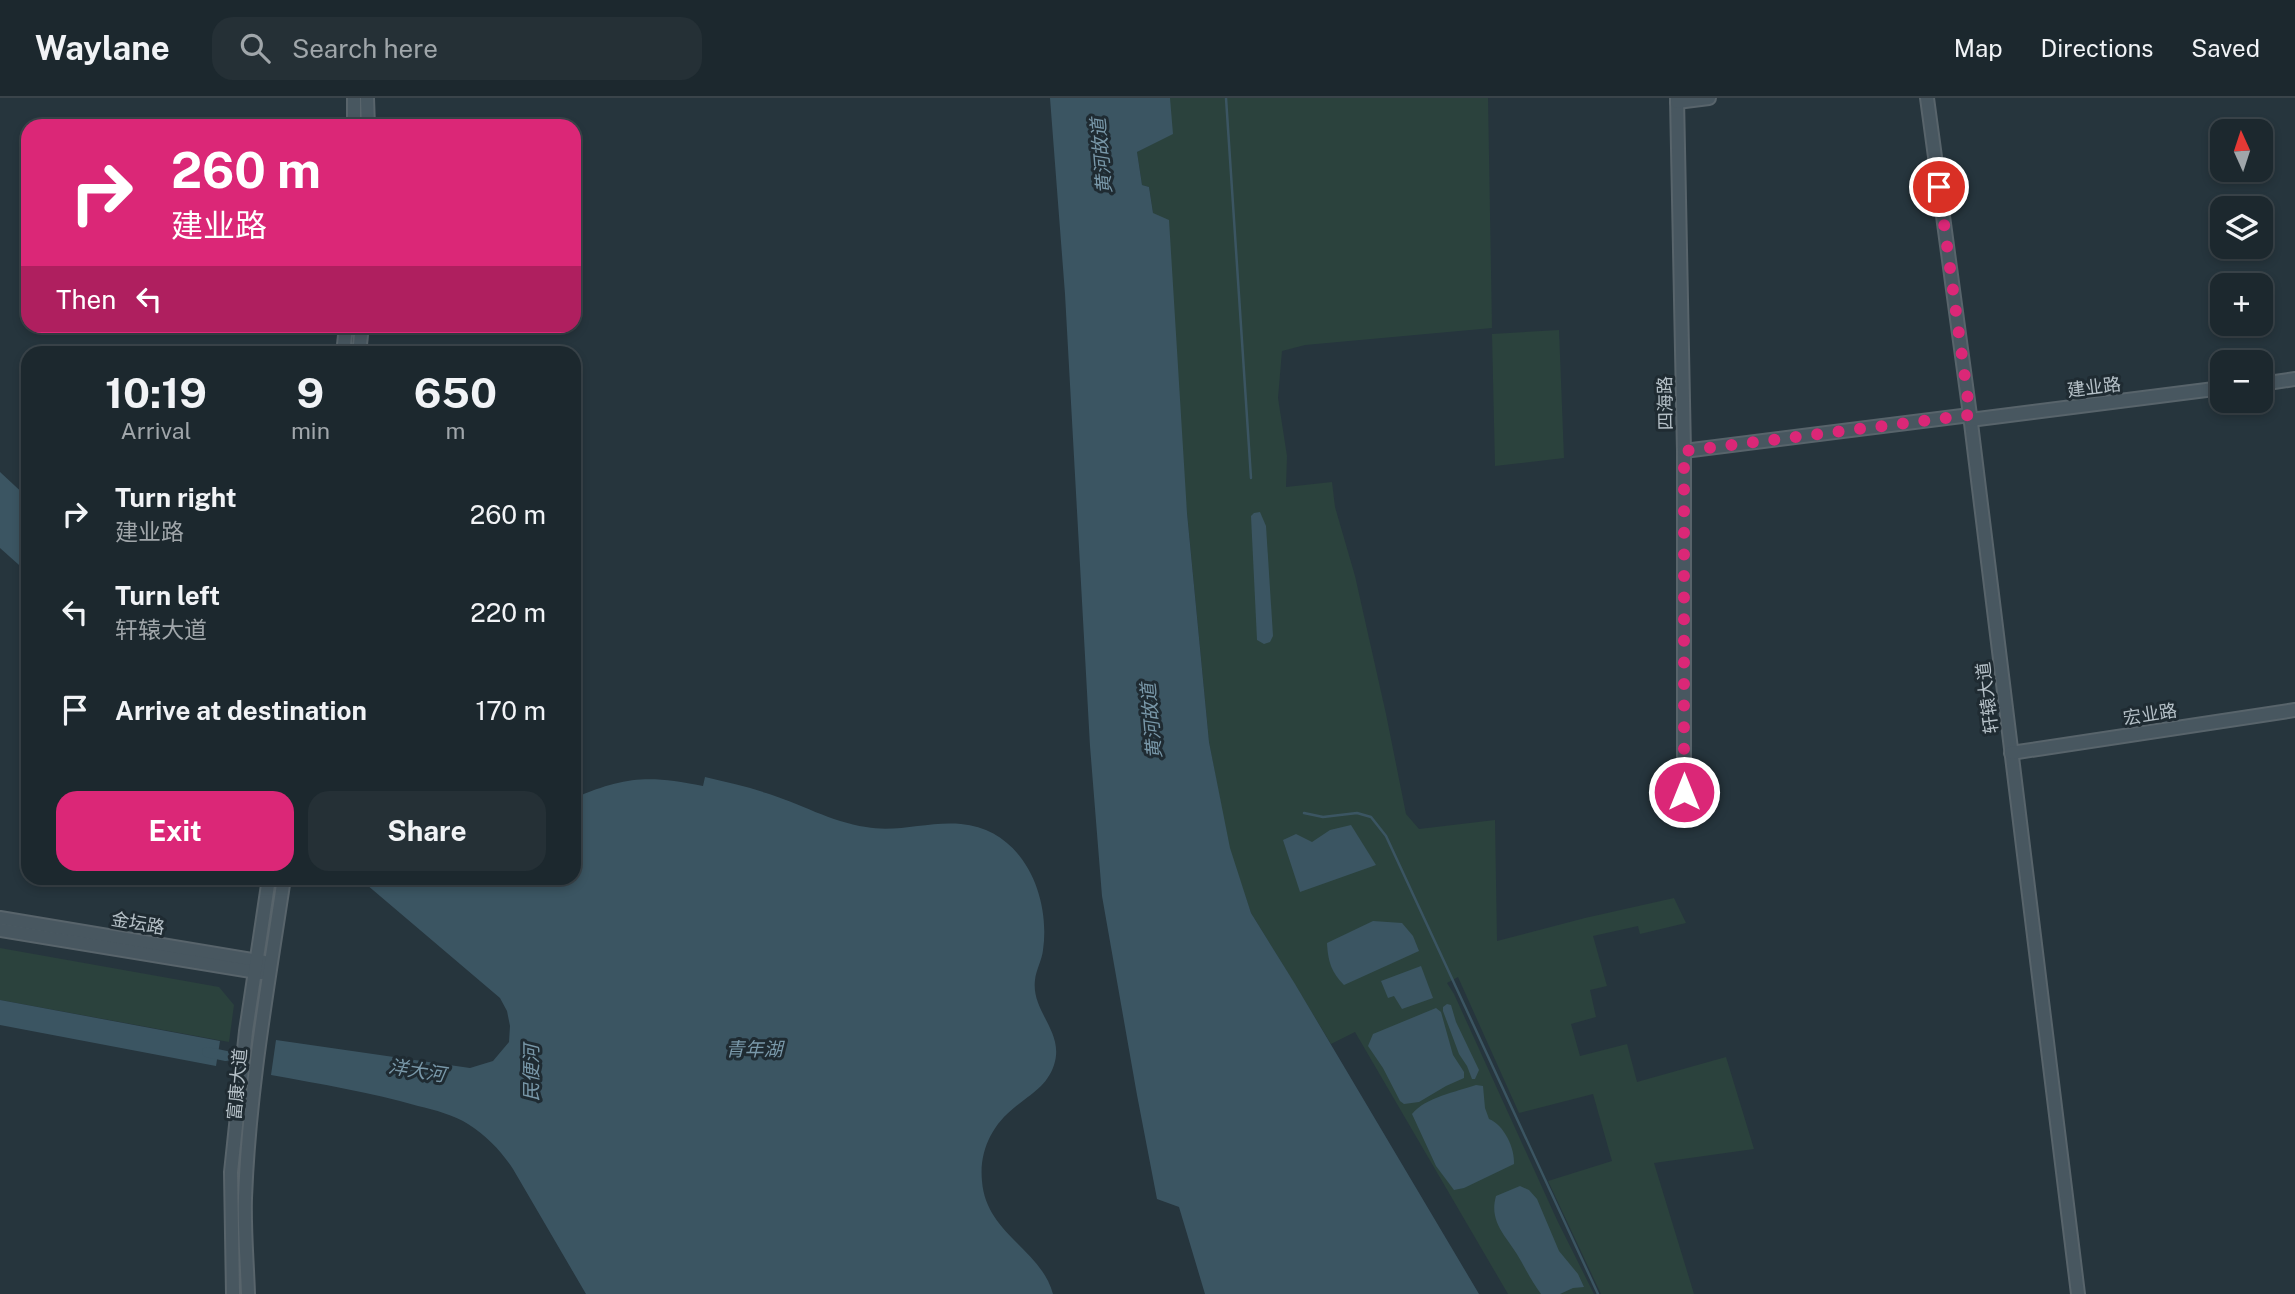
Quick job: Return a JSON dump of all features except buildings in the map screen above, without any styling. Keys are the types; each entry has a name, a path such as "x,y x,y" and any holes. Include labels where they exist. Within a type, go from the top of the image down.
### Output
{"street":[{"path":"354,98 354,119"},
{"path":"368,98 368,119"},
{"path":"1677,100 1709,98"},
{"name":"轩辕大道","path":"1927,98 1970,417 2078,1294"},
{"name":"四海路","path":"1677,100 1684,451 1684,792"},
{"path":"2273,382 2295,379"},
{"name":"建业路","path":"1684,451 2210,389"},
{"name":"宏业路","path":"2011,753 2295,710"},
{"name":"富康大道","path":"233,1294 231,1172 240,1078 268,885"},
{"name":"富康大道","path":"248,1294 245,1199 259,1040 283,885"},
{"path":"266,902 280,905"},
{"name":"金坛路","path":"0,918 256,967"},
{"name":"金坛路","path":"0,930 270,969"}],"green space":[{"path":"1170,98 1488,98 1492,328 1305,345 1282,351 1278,398 1287,456 1286,487 1332,482 1335,507 1355,576 1406,814 1419,829 1495,820 1497,941 1674,898 1686,923 1640,934 1638,926 1593,936 1607,986 1590,990 1596,1017 1571,1024 1580,1056 1627,1044 1637,1082 1726,1057 1754,1149 1654,1163 1694,1294 1601,1294 1548,1181 1612,1161 1593,1094 1519,1113 1458,977 1447,983 1594,1294 1508,1294 1355,1032 1331,1044 1251,913 1229,848 1209,742 1187,513 1153,213 1149,187 1142,185 1137,152 1167,136"},
{"path":"1559,330 1564,458 1495,466 1492,334"},
{"path":"0,948 219,987 234,1005 229,1042 0,1000"}],"water":[{"name":"黄河故道","path":"1050,98 1170,98 1173,134 1137,152 1142,185 1149,187 1153,213 1169,220 1187,513 1209,742 1230,848 1251,913 1479,1294 1205,1294 1179,1207 1157,1199 1102,896 1090,746 1065,294"},
{"path":"0,472 21,492 21,567 0,548"},
{"path":"1260,512 1266,526 1273,636 1270,642 1264,644 1257,640 1251,516"},
{"name":"青年湖","path":"705,777 778,797 853,825 889,829 961,824 982,829 1001,838 1028,868 1037,887 1044,929 1035,991 1052,1032 1056,1053 1054,1065 1043,1084 1007,1114 994,1130 985,1149 982,1181 993,1215 1047,1278 1053,1294 586,1294 513,1169 493,1144 475,1129 438,1111 271,1075 276,1040 470,1068 493,1061 509,1042 507,1011 500,998 367,885 581,885 581,795 608,785 638,780 668,780 703,786"},
{"path":"1351,825 1376,865 1300,892 1283,840 1296,834 1312,842 1330,830"},
{"path":"1373,921 1402,923 1413,936 1419,951 1344,985 1331,966 1327,943"},
{"path":"1421,966 1433,998 1402,1009 1394,996 1388,998 1381,981"},
{"path":"0,1000 220,1041 216,1066 0,1025"},
{"path":"1447,1004 1451,1005 1456,1022 1479,1070 1475,1079 1472,1079 1459,1054 1443,1011"},
{"path":"1436,1008 1441,1012 1453,1055 1464,1072 1464,1078 1419,1102 1404,1104 1368,1046 1373,1034"},
{"path":"1476,1085 1483,1086 1489,1119 1499,1126 1507,1138 1513,1151 1514,1164 1464,1188 1454,1190 1436,1166 1412,1114 1433,1099"},
{"path":"1520,1186 1529,1190 1537,1199 1559,1251 1578,1274 1584,1287 1573,1288 1560,1294 1541,1294 1535,1286 1497,1223 1495,1215 1496,1196"}],"waterway":[{"path":"1226,98 1251,478"},
{"path":"1304,813 1323,817 1357,813 1371,817 1386,836 1598,1294"},
{"name":"洋大河","path":"207,1052 226,1056"}],"route":[{"path":"1684,792 1684,451 1970,415 1939,187"}],"water label":[{"name":"民便河","path":"531,1073"}]}
